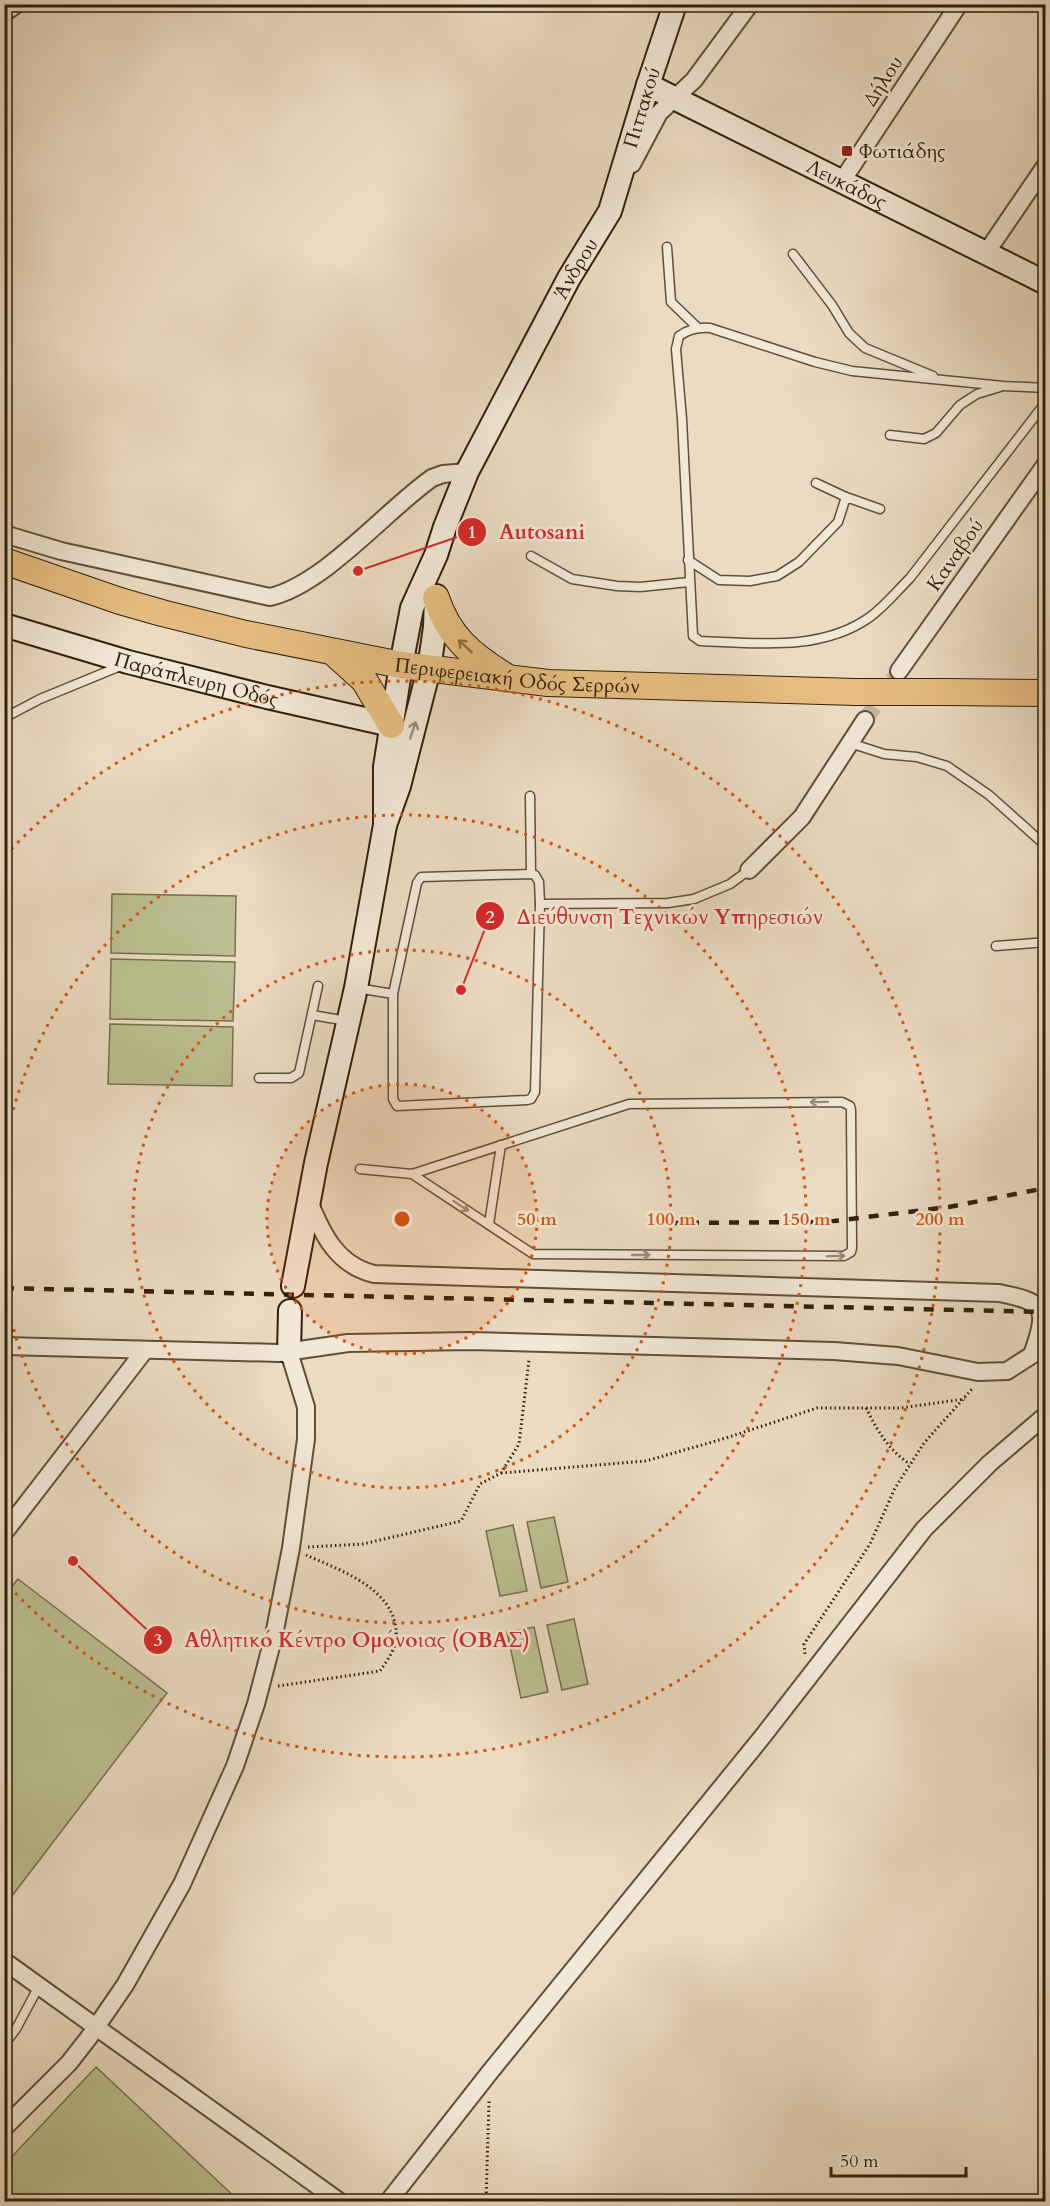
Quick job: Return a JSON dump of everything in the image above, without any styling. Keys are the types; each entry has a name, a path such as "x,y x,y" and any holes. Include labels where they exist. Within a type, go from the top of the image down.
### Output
{"main road":[{"name":"Περιφερειακή Οδός Σερρών","path":"4,561 162,613 332,652 401,665 510,680 586,685 856,692 1046,693"},
{"path":"436,598 443,619 455,637 488,666 510,680"},
{"path":"332,652 364,680 391,725"}],"street":[{"path":"4,13 18,4"},
{"name":"Πιττακού","path":"610,211 675,4"},
{"name":"Άνδρου","path":"436,555 467,472 569,278 610,211 652,123 673,98 698,75 750,4"},
{"name":"Δήλου","path":"842,181 959,4"},
{"name":"Λευκάδος","path":"648,86 1046,283"},
{"path":"986,253 1046,165"},
{"name":"Καναβού","path":"899,671 1046,464"},
{"path":"4,534 62,551 270,597 291,590 320,571 432,478 443,474 467,472"},
{"path":"292,1286 356,988 385,825 399,786 429,669 435,627 436,555"},
{"path":"385,825 384,783 401,665 412,608 436,555"},
{"name":"Παράπλευρη Οδός","path":"4,625 128,662 391,725"},
{"path":"749,870 802,817 865,720"},
{"path":"4,1346 290,1353 348,1343 531,1342 834,1351 898,1356 957,1368 987,1371 1007,1371 1039,1349 1041,1312 1036,1304 1028,1299 999,1293 374,1274 358,1270 335,1250 315,1217 309,1200"},
{"path":"4,2128 69,2063 97,2026 149,1946 204,1839 235,1766 261,1688 274,1635 291,1548 308,1419 290,1353 290,1311"},
{"path":"4,1533 145,1350"},
{"path":"388,2202 490,2072 763,1736 924,1529 990,1463 1046,1414"},
{"path":"4,1961 340,2202"}],"lane":[{"path":"667,247 671,302 697,327"},
{"path":"793,254 832,305 849,333 865,348 942,379"},
{"path":"1046,388 852,371 814,362 710,328 697,327 679,336 676,349 682,419 693,636 700,641 794,643 828,636 870,617 888,602 910,578 1046,402"},
{"path":"890,435 924,439 936,433 960,405 977,394 1003,386"},
{"path":"816,483 880,509"},
{"path":"688,561 719,580 750,581 777,576 799,562 838,522 846,497"},
{"path":"531,556 572,579 616,586 640,587 689,582"},
{"path":"4,718 40,699 128,662"},
{"path":"850,743 884,754 917,757 947,766 989,795 1046,846"},
{"path":"530,796 531,874"},
{"path":"540,904 668,903 694,899 730,884 749,870"},
{"path":"531,874 535,875 539,882 540,904 535,1092 531,1099 397,1106 393,1099 393,994 419,880 425,877 531,874"},
{"path":"996,946 1046,942"},
{"path":"259,1078 291,1078 299,1073 318,986"},
{"path":"356,988 393,994"},
{"path":"312,1015 348,1022"},
{"path":"360,1169 412,1174 629,1104 847,1103 851,1110 852,1248 851,1252 844,1256 534,1254 412,1174"},
{"path":"489,1224 501,1145"},
{"path":"4,2045 16,2029 39,1986"}],"path":[{"path":"501,1473 519,1444 531,1342"},
{"path":"808,1678 804,1644 870,1544 895,1488 924,1443 987,1371"},
{"path":"291,1548 363,1544 461,1521 480,1484 501,1473 646,1461 817,1408 900,1408 965,1398"},
{"path":"866,1408 879,1433 900,1457 910,1464"},
{"path":"261,1688 380,1671 396,1640 395,1623 387,1603 379,1594 355,1578 291,1548"},
{"path":"486,2202 490,2072"}],"green space":[{"path":"112,894 236,896 235,956 111,953"},
{"path":"111,959 235,962 233,1021 110,1019"},
{"path":"110,1024 233,1027 232,1086 108,1084"},
{"path":"554,1517 568,1582 541,1588 527,1522"},
{"path":"513,1525 527,1591 500,1596 486,1531"},
{"path":"18,1579 167,1693 5,1905 4,1596"},
{"path":"574,1619 588,1684 562,1690 547,1625"},
{"path":"534,1627 548,1692 521,1698 507,1632"},
{"path":"96,2067 239,2201 5,2201 5,2164"}],"tunnel":[{"path":"865,720 899,671"}],"railway":[{"path":"669,1223 826,1222 949,1207 1046,1188"},
{"path":"4,1288 1046,1312"}],"place":[{"name":"Φωτιάδης","path":"847,151"},
{"name":"Autosani","path":"358,571"},
{"name":"Διεύθυνση Τεχνικών Υπηρεσιών","path":"461,990"},
{"name":"Αθλητικό Κέντρο Ομόνοιας (ΟΒΑΣ)","path":"73,1561"}]}
